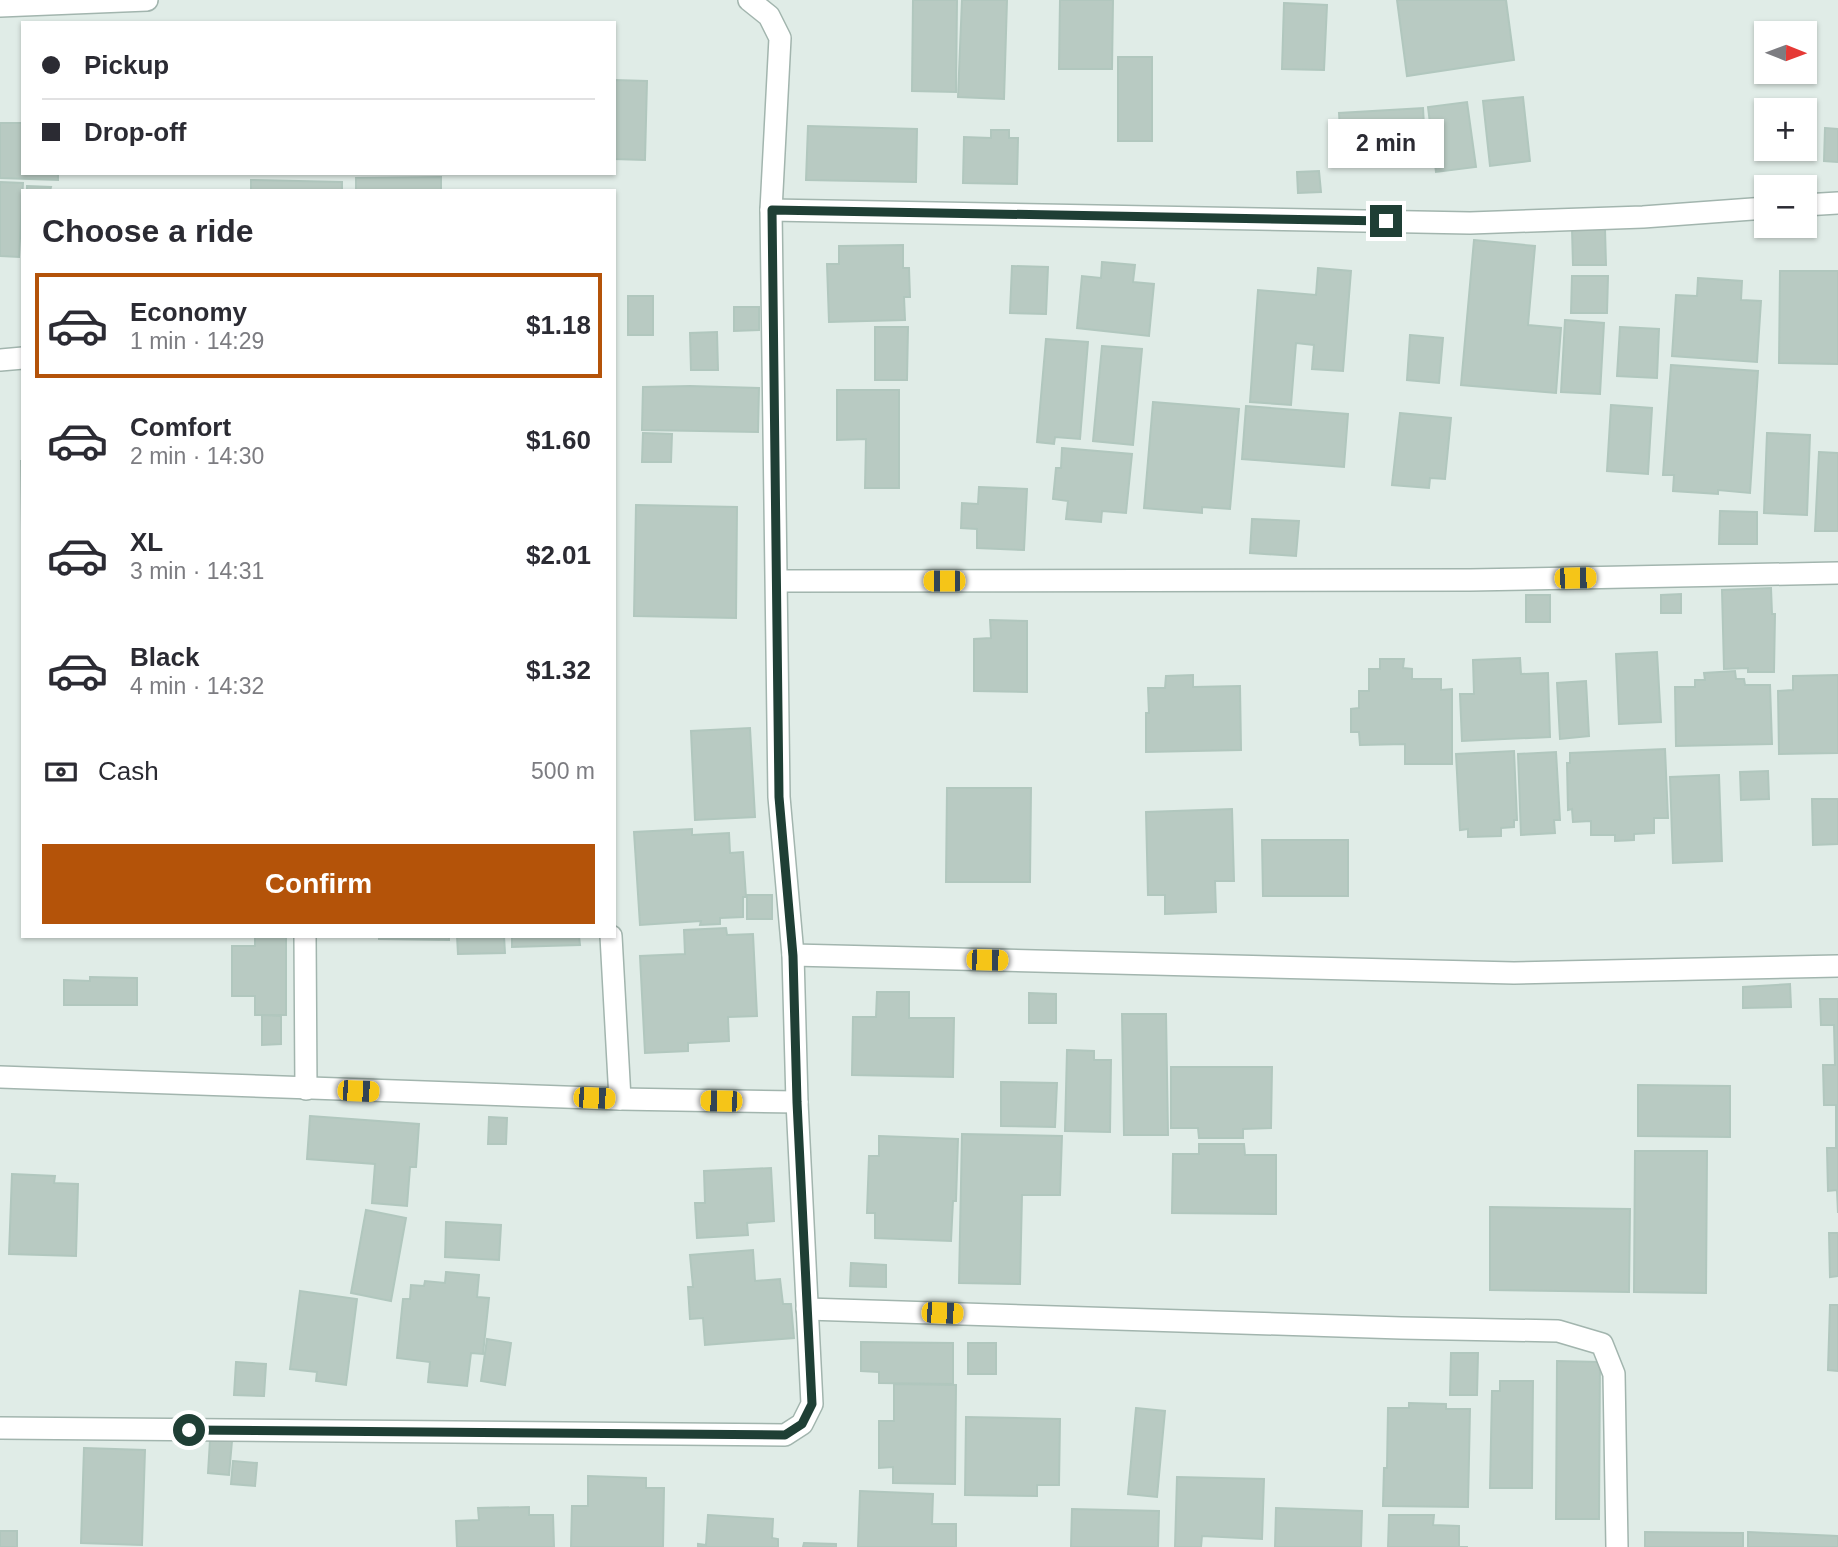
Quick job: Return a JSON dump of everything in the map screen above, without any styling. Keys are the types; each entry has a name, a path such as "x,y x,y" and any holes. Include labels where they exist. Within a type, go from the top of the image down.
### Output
{"street":[{"path":"0,6 147,0"},
{"path":"0,1428 785,1435 802,1424 812,1404 797,1102 793,956 779,797 772,210 780,38 769,16 749,0"},
{"path":"1817,204 1838,203"},
{"path":"772,210 1470,223 1643,217 1754,209"},
{"path":"0,360 21,358"},
{"path":"778,581 1470,580 1838,573"},
{"path":"305,938 306,1089"},
{"path":"611,938 620,1099"},
{"path":"793,956 1514,974 1838,967"},
{"path":"0,1077 620,1099 797,1102"},
{"path":"807,1309 1558,1331 1602,1345 1614,1374 1617,1547"}],"building":[{"path":"913,0 957,0 956,92 912,91"},
{"path":"962,0 1007,0 1004,99 958,97"},
{"path":"1060,0 1113,0 1112,69 1059,69"},
{"path":"1397,0 1506,0 1514,60 1407,76"},
{"path":"1284,3 1327,5 1324,70 1282,69"},
{"path":"1118,57 1152,57 1152,141 1118,141"},
{"path":"616,80 647,81 645,160 616,159"},
{"path":"1523,97 1530,161 1490,166 1483,101"},
{"path":"1467,102 1476,167 1436,172 1428,107"},
{"path":"1423,108 1426,161 1342,165 1339,113"},
{"path":"0,123 21,123 21,175 58,175 58,180 0,178"},
{"path":"808,126 917,129 916,182 806,180"},
{"path":"1825,128 1838,129 1838,162 1824,161"},
{"path":"991,130 1009,130 1009,138 1018,138 1017,184 963,183 964,137 991,138"},
{"path":"1319,171 1321,192 1298,193 1297,172"},
{"path":"441,177 441,189 356,189 356,178"},
{"path":"251,180 342,182 342,189 251,189"},
{"path":"0,182 23,183 19,257 0,256"},
{"path":"27,186 51,187 50,189 27,189"},
{"path":"1572,229 1605,229 1606,265 1573,265"},
{"path":"1474,240 1535,246 1528,325 1561,328 1556,393 1461,385"},
{"path":"903,245 903,268 909,268 910,297 904,297 905,320 829,322 827,264 839,264 839,246"},
{"path":"1102,262 1135,265 1133,282 1154,284 1149,336 1077,328 1082,276 1101,278"},
{"path":"1012,266 1048,267 1046,314 1010,313"},
{"path":"1318,268 1351,271 1343,371 1312,369 1314,345 1296,343 1291,405 1250,402 1258,290 1316,295"},
{"path":"1780,271 1838,271 1838,364 1779,363"},
{"path":"1572,276 1608,276 1607,313 1571,313"},
{"path":"1698,278 1742,281 1741,300 1761,301 1757,362 1672,356 1676,295 1697,296"},
{"path":"628,296 653,296 653,335 628,335"},
{"path":"734,307 759,307 759,330 734,331"},
{"path":"1565,320 1604,323 1600,394 1561,392"},
{"path":"875,327 908,327 907,380 875,380"},
{"path":"1620,327 1659,329 1657,378 1617,376"},
{"path":"717,332 718,370 691,370 690,333"},
{"path":"1410,335 1443,338 1439,383 1407,380"},
{"path":"1046,339 1088,342 1080,439 1055,437 1054,444 1037,442"},
{"path":"1102,346 1142,349 1133,445 1093,441"},
{"path":"1671,365 1758,371 1750,493 1718,490 1718,494 1673,491 1674,475 1663,475"},
{"path":"643,387 759,388 758,432 642,430"},
{"path":"837,390 899,390 899,488 865,488 866,439 837,440"},
{"path":"1153,402 1239,409 1230,509 1202,507 1202,513 1144,508"},
{"path":"1611,405 1652,408 1648,474 1607,471"},
{"path":"1246,406 1348,414 1344,467 1242,459"},
{"path":"1400,413 1451,418 1445,479 1430,478 1429,488 1392,485"},
{"path":"643,433 672,434 671,462 642,462"},
{"path":"1767,433 1810,435 1807,515 1764,513"},
{"path":"1062,448 1132,454 1126,513 1102,511 1101,522 1066,519 1068,501 1053,499 1056,468 1061,468"},
{"path":"1819,452 1838,453 1838,531 1815,531"},
{"path":"979,487 1027,489 1024,550 977,548 977,529 961,528 962,503 978,504"},
{"path":"636,505 737,507 736,618 634,616"},
{"path":"1720,511 1757,512 1757,544 1719,544"},
{"path":"1252,519 1299,521 1296,556 1250,553"},
{"path":"1771,588 1772,614 1775,614 1774,672 1748,672 1748,668 1724,669 1722,590"},
{"path":"1681,594 1681,613 1661,613 1661,595"},
{"path":"1526,595 1550,595 1550,622 1526,622"},
{"path":"990,620 1027,621 1027,692 974,691 974,639 991,638"},
{"path":"1657,652 1661,722 1619,724 1616,654"},
{"path":"1520,658 1521,674 1548,673 1550,737 1462,741 1460,694 1474,694 1473,660"},
{"path":"1380,659 1404,659 1403,668 1412,669 1412,679 1441,679 1441,690 1452,689 1452,764 1405,764 1405,744 1360,745 1359,732 1351,732 1351,709 1359,708 1359,691 1369,691 1369,669 1380,669"},
{"path":"1735,671 1736,679 1744,679 1745,685 1770,685 1772,744 1676,746 1675,687 1695,687 1695,680 1705,680 1704,673"},
{"path":"1193,675 1193,687 1240,686 1241,750 1146,752 1148,688 1165,688 1166,676"},
{"path":"1838,675 1838,753 1779,754 1778,691 1793,690 1793,676"},
{"path":"1586,681 1589,736 1560,739 1557,683"},
{"path":"750,728 755,817 695,820 691,731"},
{"path":"1665,749 1668,818 1654,818 1654,833 1634,834 1634,840 1615,841 1615,835 1591,835 1591,821 1573,822 1572,809 1568,810 1567,763 1570,763 1570,753"},
{"path":"1514,751 1517,820 1514,820 1514,827 1501,828 1501,836 1468,837 1468,829 1460,830 1456,754"},
{"path":"1556,752 1560,820 1554,820 1555,833 1521,835 1518,754"},
{"path":"1768,771 1769,799 1741,800 1740,772"},
{"path":"1719,775 1722,861 1673,863 1670,777"},
{"path":"947,788 1031,788 1030,882 946,882"},
{"path":"1812,799 1838,799 1838,844 1813,845"},
{"path":"1232,809 1234,881 1215,881 1216,912 1165,914 1165,895 1148,895 1146,812"},
{"path":"692,829 692,835 729,833 730,853 743,852 746,897 743,897 743,917 720,918 720,924 700,925 701,921 640,925 634,832"},
{"path":"1262,840 1348,840 1348,896 1263,896"},
{"path":"747,895 772,895 772,919 747,919"},
{"path":"726,928 727,935 753,934 757,1016 728,1017 729,1041 688,1043 688,1051 645,1053 640,956 685,954 684,930"},
{"path":"255,938 286,938 286,1015 255,1015 255,996 232,996 232,946 255,946"},
{"path":"449,938 449,940 379,939"},
{"path":"457,938 504,938 505,953 458,954"},
{"path":"512,938 579,938 580,945 512,947"},
{"path":"90,977 137,978 137,1005 64,1005 64,980 90,981"},
{"path":"1790,984 1791,1007 1743,1008 1743,987"},
{"path":"877,992 909,992 909,1018 954,1018 953,1077 852,1075 853,1017 876,1017"},
{"path":"1029,993 1056,994 1056,1023 1029,1023"},
{"path":"1820,999 1838,999 1838,1213 1837,1190 1828,1191 1827,1148 1836,1148 1836,1105 1824,1105 1823,1065 1835,1065 1834,1025 1821,1025"},
{"path":"1122,1014 1166,1014 1168,1135 1124,1135"},
{"path":"262,1015 281,1016 281,1044 262,1045"},
{"path":"1067,1050 1094,1051 1094,1060 1111,1060 1110,1132 1065,1131"},
{"path":"1171,1067 1272,1067 1271,1128 1243,1129 1243,1138 1199,1138 1198,1128 1171,1128"},
{"path":"1001,1082 1057,1083 1055,1127 1001,1126"},
{"path":"1638,1085 1730,1086 1730,1137 1638,1136"},
{"path":"310,1116 419,1124 416,1167 410,1167 407,1206 372,1203 375,1164 307,1159"},
{"path":"489,1117 507,1118 506,1144 488,1144"},
{"path":"962,1134 1062,1136 1060,1195 1022,1195 1020,1284 959,1283"},
{"path":"879,1136 958,1139 956,1201 953,1201 951,1241 875,1238 875,1213 867,1213 869,1156 879,1156"},
{"path":"1199,1144 1244,1144 1245,1155 1276,1155 1276,1214 1172,1213 1173,1154 1199,1154"},
{"path":"1635,1151 1707,1151 1706,1293 1634,1292"},
{"path":"771,1168 774,1221 747,1223 748,1235 697,1238 695,1203 705,1203 704,1171"},
{"path":"12,1174 55,1176 54,1183 78,1184 76,1256 9,1254"},
{"path":"1490,1207 1630,1209 1629,1292 1490,1290"},
{"path":"366,1210 406,1218 391,1301 351,1293"},
{"path":"446,1222 501,1225 499,1260 445,1257"},
{"path":"1829,1233 1838,1233 1838,1276 1830,1277"},
{"path":"753,1250 755,1281 780,1279 783,1304 791,1304 794,1338 705,1345 703,1318 690,1319 688,1287 693,1287 690,1255"},
{"path":"851,1263 886,1265 886,1287 850,1286"},
{"path":"446,1272 479,1275 477,1297 489,1298 483,1354 471,1353 467,1386 428,1382 430,1362 397,1358 403,1299 410,1299 411,1285 424,1286 425,1281 445,1283"},
{"path":"300,1291 357,1299 346,1385 316,1381 317,1372 290,1369"},
{"path":"1830,1305 1838,1305 1838,1371 1828,1370"},
{"path":"487,1339 511,1343 505,1385 481,1381"},
{"path":"861,1342 953,1343 953,1384 879,1383 879,1372 861,1371"},
{"path":"968,1343 996,1343 996,1374 968,1374"},
{"path":"1451,1353 1478,1353 1477,1395 1450,1395"},
{"path":"1557,1361 1600,1362 1599,1519 1556,1519"},
{"path":"236,1362 266,1364 264,1396 234,1395"},
{"path":"1500,1381 1533,1381 1532,1488 1490,1488 1492,1391 1500,1391"},
{"path":"894,1384 956,1385 955,1484 893,1483 893,1467 879,1468 879,1421 894,1421"},
{"path":"1409,1403 1446,1404 1446,1409 1470,1409 1468,1507 1383,1506 1388,1408 1409,1408"},
{"path":"1136,1408 1165,1411 1157,1497 1128,1494"},
{"path":"966,1417 1060,1419 1059,1485 1037,1485 1037,1496 965,1495"},
{"path":"210,1440 232,1441 229,1475 208,1473"},
{"path":"84,1448 145,1450 142,1545 81,1543"},
{"path":"233,1461 257,1463 255,1486 231,1484"},
{"path":"588,1476 646,1478 646,1488 664,1488 663,1547 571,1547 572,1506 588,1506"},
{"path":"1177,1477 1264,1479 1262,1539 1202,1536 1201,1547 1175,1547"},
{"path":"860,1491 933,1494 932,1524 956,1524 956,1547 858,1547"},
{"path":"529,1507 529,1515 553,1515 554,1547 457,1547 456,1521 479,1520 478,1508"},
{"path":"1276,1508 1362,1511 1361,1547 1275,1547"},
{"path":"1072,1509 1159,1511 1158,1547 1071,1547"},
{"path":"708,1515 773,1519 772,1538 778,1539 778,1547 698,1547 698,1544 706,1545"},
{"path":"1389,1515 1434,1515 1433,1525 1459,1526 1459,1547 1388,1547"},
{"path":"0,1531 17,1531 17,1547 0,1547"},
{"path":"1645,1532 1743,1533 1743,1547 1645,1547"},
{"path":"1748,1532 1838,1536 1838,1547 1748,1547"},
{"path":"804,1543 836,1544 836,1547 803,1547"}],"route":[{"path":"189,1430 785,1435 802,1424 812,1404 797,1102 793,956 779,797 772,210 1386,221"}]}
